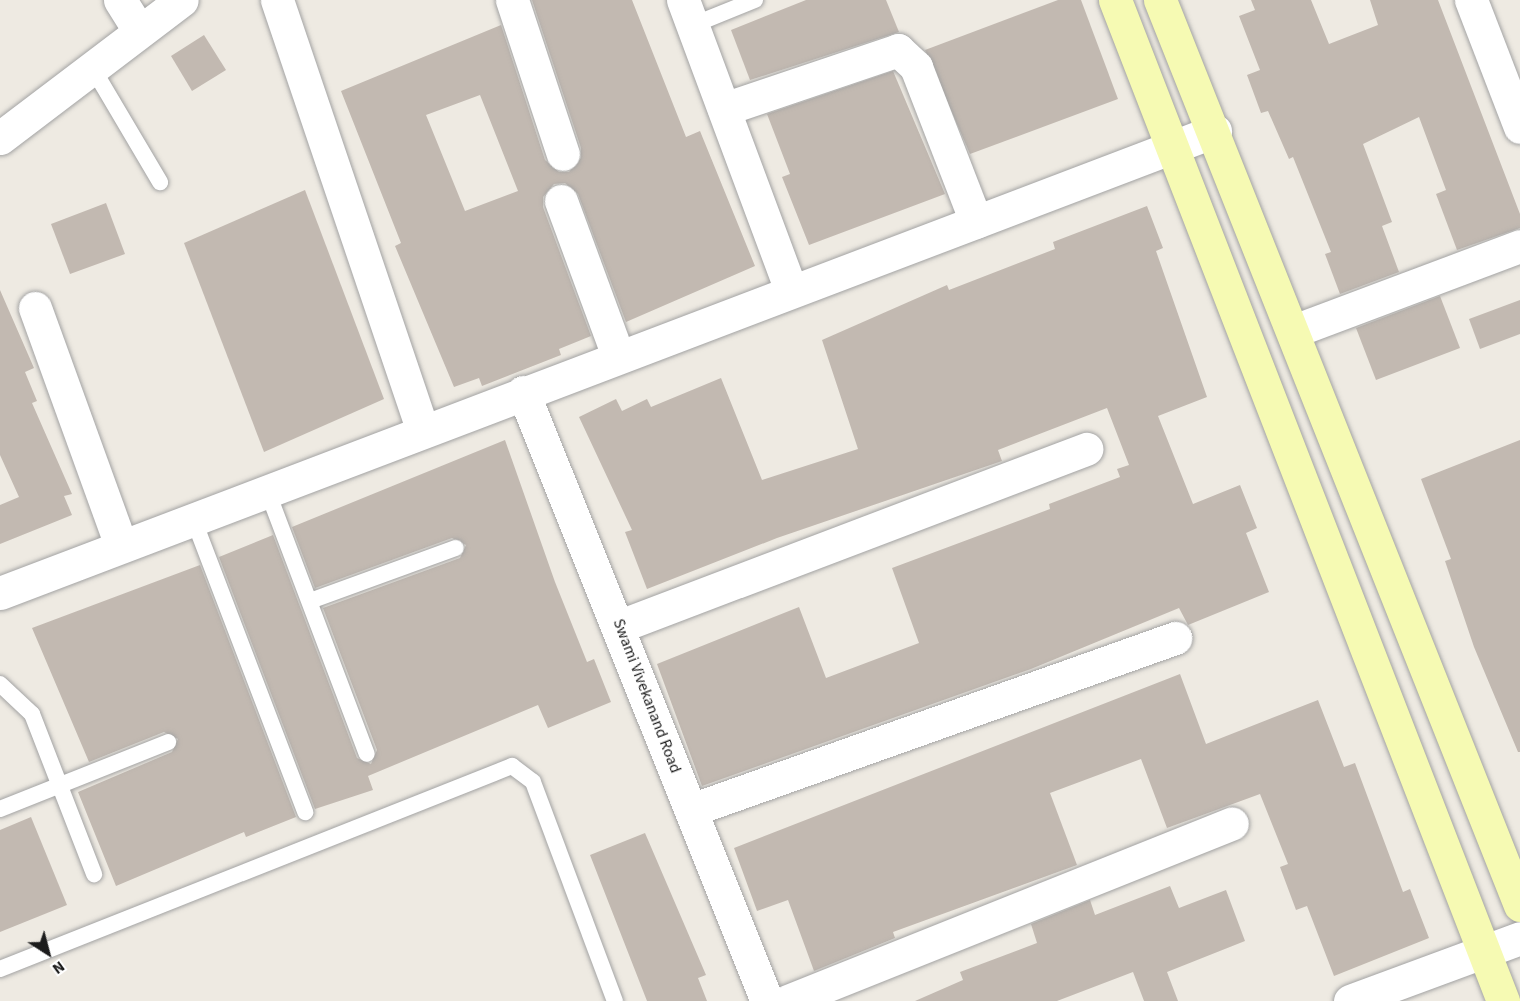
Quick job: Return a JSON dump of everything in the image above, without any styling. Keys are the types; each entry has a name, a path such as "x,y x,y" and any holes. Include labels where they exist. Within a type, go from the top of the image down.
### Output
{"main road":[{"path":"1114,0 1503,1001"},
{"path":"1160,0 1215,131 1520,905"}],"street":[{"path":"120,0 139,31"},
{"path":"0,138 182,0"},
{"path":"277,0 422,429"},
{"path":"512,0 563,154"},
{"path":"1471,0 1520,127"},
{"path":"688,13 791,291"},
{"path":"724,109 898,50 916,67 976,222"},
{"path":"0,592 422,429 1215,131"},
{"path":"561,201 618,356"},
{"path":"1294,331 1520,246"},
{"path":"35,308 121,545"},
{"name":"Swami Vivekanand Road","path":"523,392 620,626 766,1001"},
{"path":"620,626 1087,449"},
{"path":"691,810 1175,638"},
{"path":"788,1001 1232,824"},
{"path":"1350,1001 1520,938"}],"lane":[{"path":"688,13 755,0"},
{"path":"92,67 160,182"},
{"path":"267,489 367,754"},
{"path":"193,518 305,812"},
{"path":"310,601 456,548"},
{"path":"0,684 32,714 94,874"},
{"path":"0,809 168,742"},
{"path":"0,969 512,766 533,782 615,1001"}],"building":[{"path":"532,0 632,0 686,137 700,131 755,266 626,322 578,194 565,183 554,184 543,197 543,207 591,336 559,349 561,355 482,386 479,378 454,387 395,246 401,243 341,91 501,25 545,160 559,172 569,172 581,158 581,148","holes":["480,95 518,191 465,211 426,115"]},
{"path":"806,0 886,0 899,32 750,80 731,30"},
{"path":"1058,0 1081,0 1118,99 970,154 925,50"},
{"path":"1251,0 1311,0 1329,44 1378,25 1370,0 1438,0 1520,214 1520,228 1457,250 1436,194 1446,190 1419,117 1363,144 1392,222 1382,226 1399,272 1340,294 1325,254 1331,252 1293,157 1289,159 1268,111 1261,113 1247,75 1260,70 1239,16 1255,10"},
{"path":"204,35 226,70 192,91 171,56"},
{"path":"893,71 945,194 809,245 782,177 790,174 767,114"},
{"path":"305,190 384,399 264,452 184,243"},
{"path":"106,203 125,254 70,274 51,224"},
{"path":"1147,206 1163,248 1156,251 1207,397 1158,416 1193,504 1240,485 1257,528 1246,533 1269,592 1188,625 1179,608 1031,669 702,786 657,664 799,607 826,678 919,643 892,568 1050,509 1049,504 1120,477 1117,469 1129,465 1107,408 998,450 1002,461 777,538 647,589 625,532 632,530 579,417 616,399 622,411 647,399 651,407 721,378 762,480 858,449 822,340 947,285 949,290 1055,249 1053,242"},
{"path":"0,290 34,368 25,372 37,401 32,403 72,494 64,496 72,515 0,544 0,505 19,497 0,455"},
{"path":"1440,296 1460,348 1376,380 1356,328"},
{"path":"1520,300 1520,334 1480,349 1469,319"},
{"path":"505,440 555,582 587,662 594,659 611,702 548,728 538,705 368,776 373,790 315,809 219,557 273,535 357,758 371,764 377,750 323,608 460,558 466,545 452,538 315,588 292,527"},
{"path":"1520,440 1520,752 1518,752 1474,647 1445,561 1451,559 1421,479"},
{"path":"200,565 296,817 246,837 244,832 116,886 78,792 172,752 178,739 164,732 89,762 32,628"},
{"path":"1180,674 1206,744 1318,700 1344,767 1355,763 1403,892 1410,889 1429,938 1334,976 1307,906 1296,910 1280,867 1288,864 1260,794 1167,828 1141,759 1050,793 1077,865 893,932 895,938 814,971 788,900 757,911 734,848"},
{"path":"31,817 67,905 0,932 0,830"},
{"path":"645,833 706,975 698,978 707,1001 647,1001 590,855"},
{"path":"1170,886 1179,908 1226,890 1245,941 1167,972 1178,1001 1144,1001 1133,972 1057,1001 915,1001 963,980 960,972 1037,943 1031,924 1090,900 1095,915"}]}
